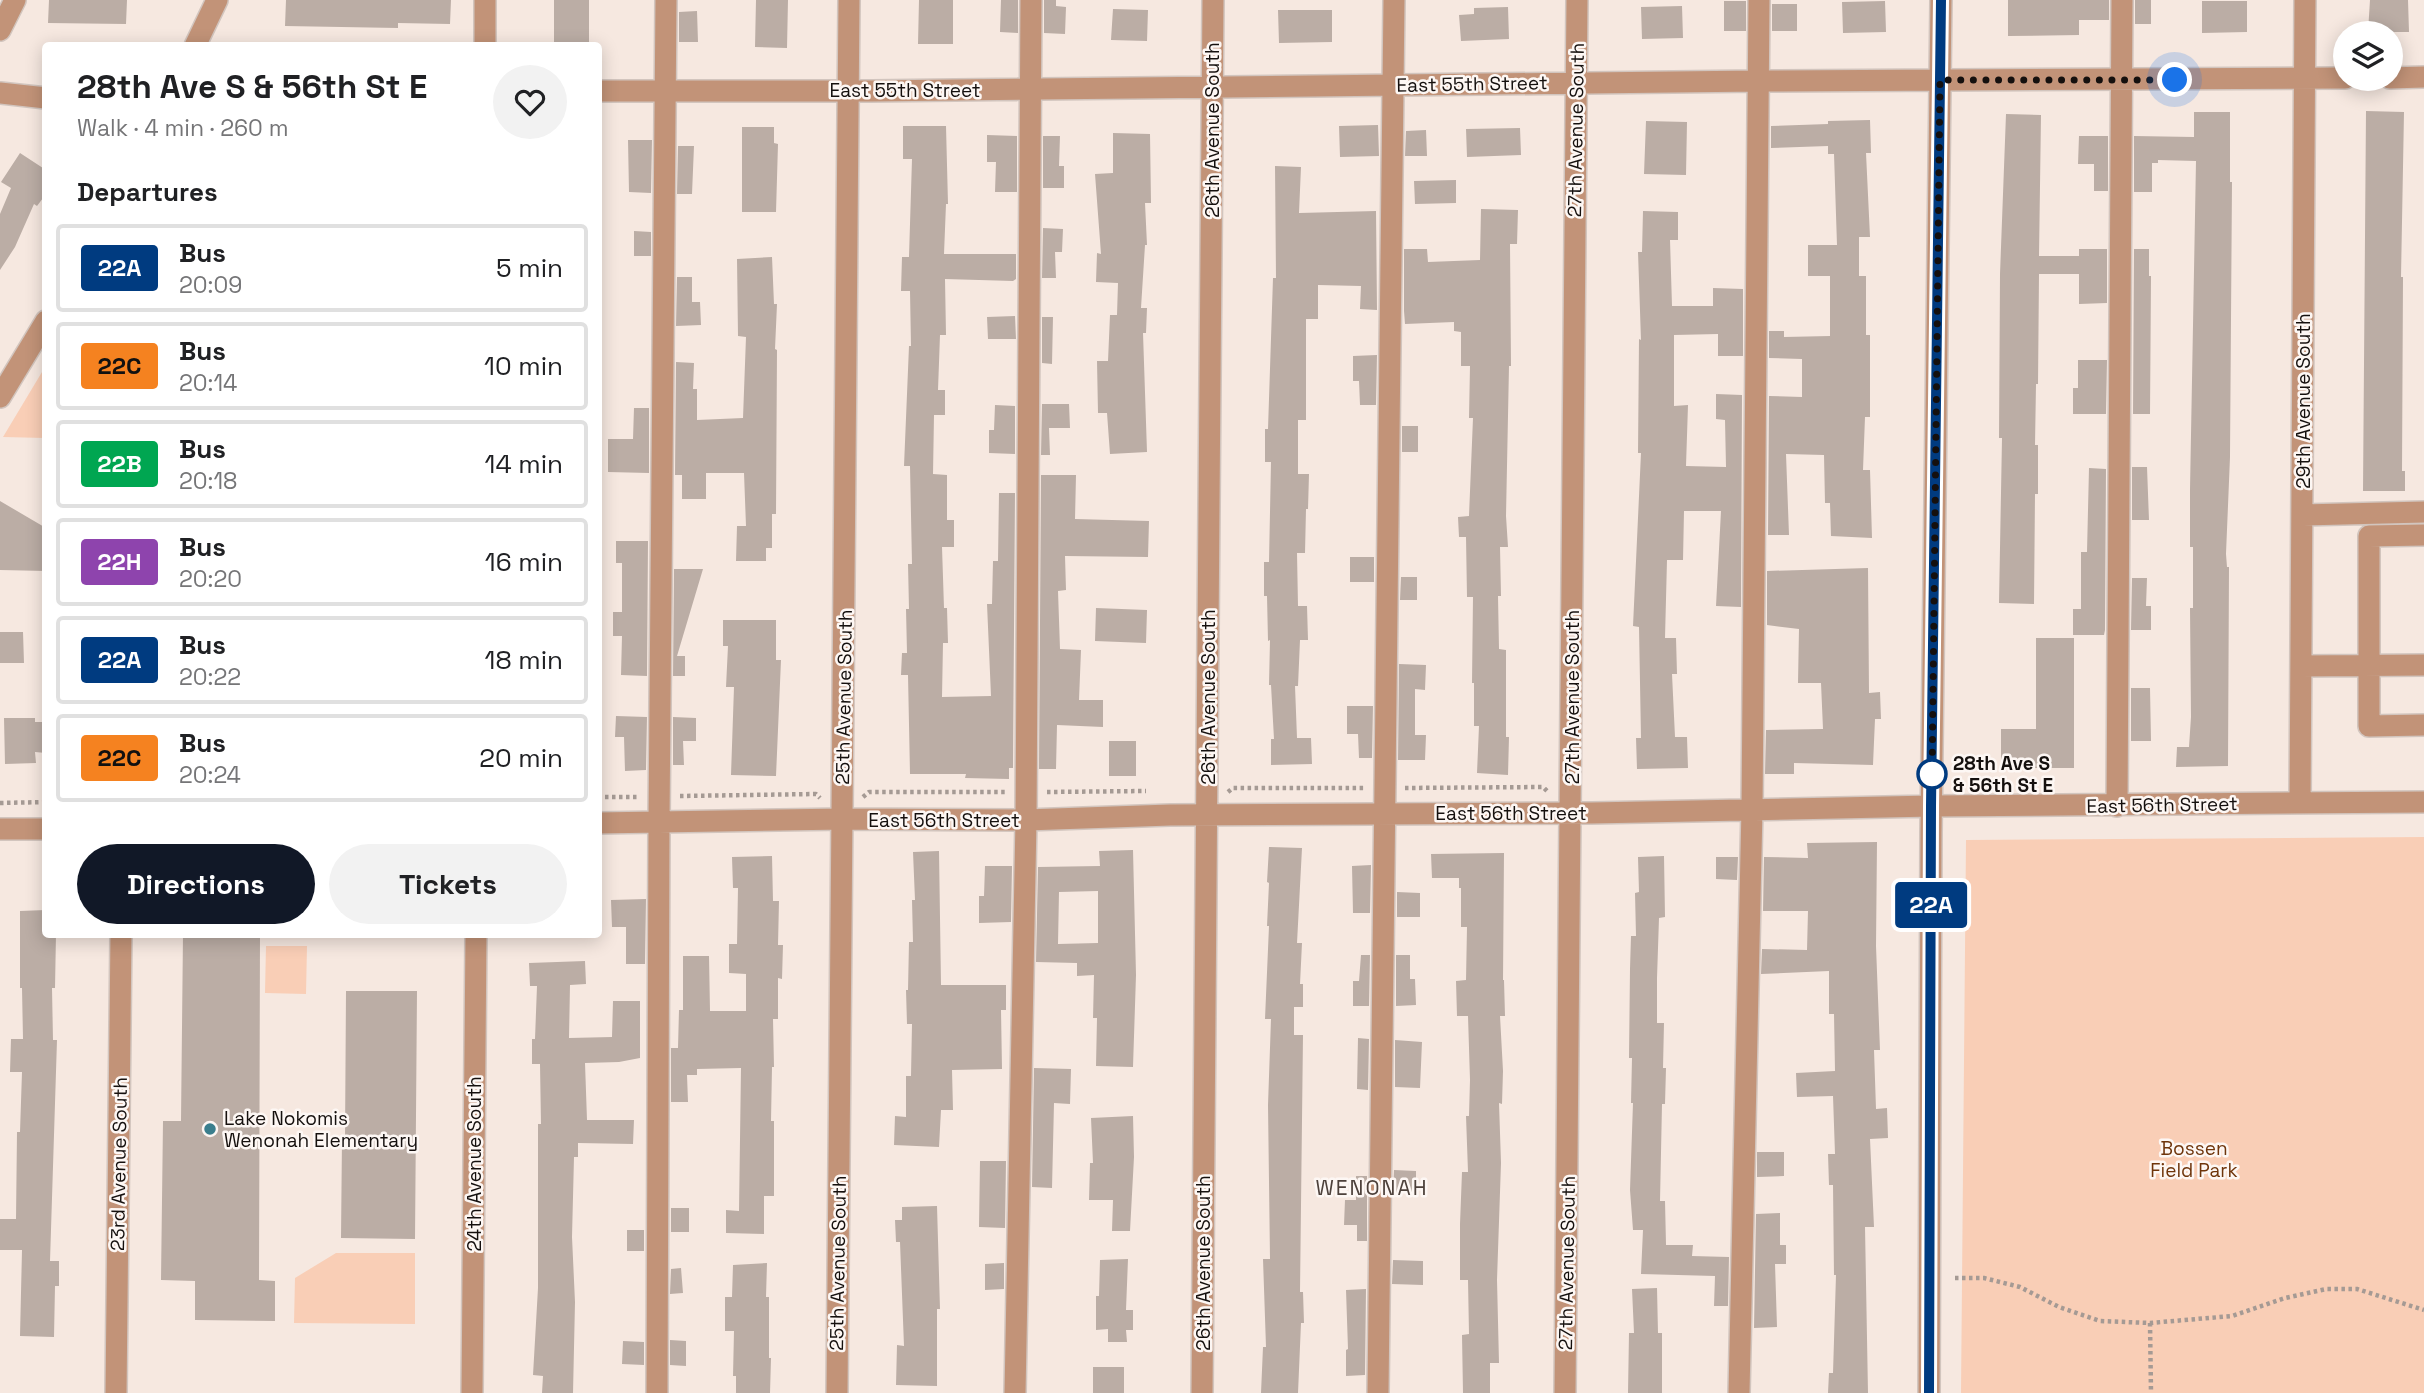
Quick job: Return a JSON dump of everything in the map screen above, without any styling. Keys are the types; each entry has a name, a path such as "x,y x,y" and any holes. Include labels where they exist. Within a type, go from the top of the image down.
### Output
{"street":[{"path":"0,30 15,0"},
{"path":"197,42 217,0"},
{"path":"485,0 485,42"},
{"path":"657,1393 666,0"},
{"name":"25th Avenue South","path":"836,1393 844,819 849,0"},
{"path":"1015,1393 1026,820 1031,0"},
{"name":"26th Avenue South","path":"1202,1393 1213,0"},
{"path":"1378,1393 1394,0"},
{"name":"27th Avenue South","path":"1565,1393 1577,0"},
{"path":"1739,1393 1752,809 1759,0"},
{"path":"1929,1393 1931,806 1941,0"},
{"path":"2117,806 2122,0"},
{"name":"29th Avenue South","path":"2300,803 2305,0"},
{"path":"2403,78 2424,77"},
{"name":"East 55th Street","path":"602,91 2333,78"},
{"path":"0,93 42,98"},
{"path":"0,397 42,328"},
{"path":"2303,515 2424,512"},
{"path":"2424,535 2369,536 2368,666 2369,726 2424,725"},
{"path":"2301,666 2424,665"},
{"name":"East 56th Street","path":"602,823 2424,802"},
{"path":"0,829 42,829"},
{"name":"23rd Avenue South","path":"116,1393 121,938"},
{"name":"24th Avenue South","path":"472,1393 476,938"}],"path":[{"path":"602,797 816,794 820,799"},
{"path":"0,803 42,802"},
{"path":"1955,1278 1984,1278 2020,1287 2059,1307 2100,1321 2150,1323 2232,1316 2285,1298 2326,1289 2357,1289 2424,1310"},
{"path":"2150,1323 2151,1393"}],"green space":[{"path":"42,372 42,438 3,437"},
{"name":"Bossen Field Park","path":"2424,837 2424,1393 1961,1393 1966,840"},
{"path":"266,946 307,946 306,994 265,993"},
{"path":"336,1253 415,1253 415,1324 294,1323 295,1278"}],"building":[{"path":"49,0 127,0 126,24 48,23"},
{"path":"286,0 451,0 450,24 398,23 398,28 285,26"},
{"path":"554,0 589,0 589,42 554,42"},
{"path":"756,0 788,0 787,48 755,47"},
{"path":"919,0 953,0 953,44 918,44"},
{"path":"1001,0 1018,0 1018,33 1000,32"},
{"path":"1044,0 1056,0 1056,6 1066,7 1065,34 1044,33"},
{"path":"2008,0 2109,0 2109,20 2079,20 2079,35 2008,36"},
{"path":"2135,0 2151,0 2151,24 2135,24"},
{"path":"2370,0 2408,0 2409,32 2403,32 2403,21 2369,21"},
{"path":"1724,1 1746,1 1746,31 1724,31"},
{"path":"1885,1 1886,32 1843,33 1842,2"},
{"path":"2202,1 2247,1 2247,32 2202,33"},
{"path":"1772,4 1797,4 1797,31 1772,31"},
{"path":"1682,6 1683,38 1642,39 1641,7"},
{"path":"1508,7 1509,39 1461,41 1459,15 1474,14 1474,8"},
{"path":"1113,9 1148,10 1147,41 1111,40"},
{"path":"1278,10 1332,10 1332,42 1279,43"},
{"path":"697,11 698,42 679,42 679,12"},
{"path":"2366,111 2404,112 2401,277 2402,471 2405,471 2405,491 2363,491"},
{"path":"2194,112 2230,112 2230,457 2226,554 2229,567 2228,766 2176,767 2177,747 2189,747 2191,717 2190,608 2193,608 2193,547 2190,547 2190,490 2196,161 2158,160 2158,163 2152,163 2152,192 2134,192 2134,136 2194,137"},
{"path":"2006,114 2041,115 2039,256 2079,256 2079,249 2107,249 2107,303 2079,304 2079,274 2039,274 2035,445 2038,445 2038,494 2035,494 2034,604 1999,603 2002,438 1999,438 2000,274"},
{"path":"1870,120 1871,153 1866,153 1870,237 1859,237 1859,276 1866,276 1866,335 1870,335 1870,417 1865,417 1863,470 1870,470 1872,538 1831,536 1830,503 1825,503 1824,455 1786,454 1789,535 1768,535 1769,396 1802,397 1802,359 1769,358 1769,331 1784,331 1784,337 1830,336 1830,276 1808,276 1808,245 1837,245 1834,154 1828,154 1828,146 1771,148 1771,126"},
{"path":"1646,121 1687,122 1686,175 1644,174"},
{"path":"1378,125 1379,156 1340,157 1339,126"},
{"path":"903,126 946,126 948,204 944,254 1016,254 1016,279 1013,281 945,279 946,335 940,335 938,390 945,390 945,415 934,415 933,474 947,475 947,520 954,520 954,547 942,547 948,643 943,643 942,697 991,696 987,604 992,604 993,561 998,561 999,493 1015,493 1013,768 1009,768 1009,779 965,778 966,774 910,774 908,675 901,675 902,653 907,653 908,564 912,564 910,466 904,466 911,346 910,291 901,291 902,257 909,257 912,159 903,159"},
{"path":"742,127 774,127 774,143 778,144 776,212 742,212"},
{"path":"1520,128 1521,155 1467,157 1466,129"},
{"path":"1426,130 1427,156 1405,156 1406,131"},
{"path":"1113,133 1150,134 1151,203 1145,203 1147,245 1141,308 1147,308 1146,333 1143,333 1147,452 1110,454 1107,413 1098,413 1097,361 1108,361 1110,315 1117,315 1118,283 1096,282 1097,253 1101,254 1095,174 1113,173"},
{"path":"987,135 1017,136 1017,192 995,192 996,162 987,162"},
{"path":"1043,136 1060,136 1059,166 1064,166 1064,188 1043,188"},
{"path":"2079,136 2108,136 2108,191 2094,191 2094,164 2078,164"},
{"path":"628,140 652,140 651,193 629,192"},
{"path":"678,146 694,146 692,194 677,194"},
{"path":"20,153 42,167 42,199 37,206 34,204 15,247 0,270 0,214 11,188 1,182"},
{"path":"1275,166 1301,167 1299,213 1376,211 1377,310 1360,309 1361,286 1318,285 1318,319 1306,319 1306,420 1298,420 1298,474 1309,474 1308,509 1305,553 1297,553 1298,606 1307,606 1308,640 1300,640 1298,686 1295,686 1297,738 1311,738 1312,764 1271,765 1271,739 1274,739 1264,562 1269,562 1271,462 1265,462 1265,429 1268,429 1273,278 1276,278"},
{"path":"1456,180 1456,203 1415,204 1414,181"},
{"path":"1481,209 1518,210 1517,244 1510,244 1511,366 1506,516 1508,547 1500,547 1501,596 1498,596 1499,649 1506,650 1508,775 1477,773 1479,726 1474,726 1472,683 1473,597 1467,597 1466,537 1459,537 1458,517 1469,516 1473,418 1469,418 1470,366 1461,366 1461,332 1454,331 1454,322 1405,324 1404,311 1404,249 1427,249 1428,262 1480,260"},
{"path":"1643,211 1678,212 1678,240 1670,240 1672,306 1713,306 1713,288 1743,289 1743,356 1718,356 1718,334 1674,335 1674,406 1688,405 1686,466 1726,467 1725,420 1716,419 1716,394 1742,395 1741,607 1716,606 1721,511 1684,511 1683,560 1667,560 1665,638 1676,638 1677,674 1672,674 1675,737 1687,737 1688,768 1637,769 1636,738 1641,738 1639,627 1633,626 1641,453 1638,453 1639,339 1641,340 1638,252 1642,252"},
{"path":"1043,228 1063,229 1062,252 1055,252 1056,278 1042,278"},
{"path":"634,231 651,232 651,256 634,256"},
{"path":"2134,249 2149,249 2150,414 2133,414"},
{"path":"772,257 774,304 777,304 777,350 776,514 772,514 772,548 766,548 766,561 736,561 737,526 746,526 744,473 706,473 706,499 682,499 682,475 675,475 676,362 694,363 693,389 697,389 697,420 743,418 746,337 738,336 737,259"},
{"path":"677,277 692,277 692,302 700,302 701,325 676,326"},
{"path":"1015,316 1016,339 988,339 987,317"},
{"path":"1042,317 1053,317 1052,364 1042,363"},
{"path":"1377,355 1376,405 1360,405 1359,381 1353,381 1353,356"},
{"path":"2078,360 2107,360 2106,414 2073,414 2073,388 2078,388"},
{"path":"1042,404 1069,404 1070,428 1049,428 1050,455 1041,455"},
{"path":"995,405 1015,406 1015,454 989,453 989,430 994,430"},
{"path":"634,408 649,408 649,473 608,472 608,439 633,439"},
{"path":"1402,426 1418,426 1418,452 1402,452"},
{"path":"2132,467 2147,467 2149,520 2132,520"},
{"path":"2089,468 2106,469 2105,630 2104,635 2073,635 2073,609 2081,609 2081,552 2087,552"},
{"path":"1041,475 1076,475 1075,519 1149,521 1148,557 1065,556 1066,590 1058,591 1060,649 1081,650 1079,700 1103,700 1103,727 1057,725 1056,769 1039,769"},
{"path":"0,501 42,526 42,571 0,570"},
{"path":"616,541 648,541 647,676 621,675 622,636 613,636 613,612 622,612 622,563 616,563"},
{"path":"1350,557 1374,557 1374,582 1350,582"},
{"path":"1868,568 1869,693 1880,692 1881,719 1875,719 1873,765 1794,763 1794,774 1765,774 1766,730 1823,729 1821,683 1798,683 1799,629 1767,625 1767,571"},
{"path":"674,569 703,569 677,656 685,656 685,676 673,676"},
{"path":"1401,577 1417,577 1417,600 1400,600"},
{"path":"2132,578 2147,578 2146,606 2151,606 2151,630 2131,630"},
{"path":"1096,608 1147,610 1146,643 1095,641"},
{"path":"723,620 776,620 776,660 781,660 776,776 731,775 734,687 726,687 728,646 723,646"},
{"path":"0,632 23,632 24,663 0,663"},
{"path":"2036,638 2074,638 2074,768 2001,768 2001,729 2036,729"},
{"path":"1399,664 1426,665 1425,690 1415,689 1415,735 1426,735 1425,760 1398,760"},
{"path":"2131,688 2150,688 2151,741 2131,741"},
{"path":"1347,706 1373,706 1372,758 1359,758 1358,734 1347,734"},
{"path":"616,716 647,717 646,770 625,771 624,737 615,737"},
{"path":"673,717 696,718 696,741 683,741 684,765 673,765"},
{"path":"4,718 35,718 35,722 42,722 42,753 35,752 36,763 5,764"},
{"path":"1109,741 1136,741 1136,776 1109,776"},
{"path":"1877,842 1876,946 1880,1050 1874,1050 1876,1109 1887,1108 1888,1138 1870,1139 1874,1227 1865,1227 1868,1393 1828,1393 1829,1373 1833,1373 1836,1275 1833,1185 1829,1185 1828,1154 1835,1154 1833,1096 1797,1097 1796,1073 1835,1071 1834,1014 1829,1014 1829,971 1761,974 1762,949 1807,950 1808,911 1763,911 1764,857 1808,858 1807,843"},
{"path":"1269,847 1302,848 1297,943 1302,943 1300,984 1303,984 1303,1007 1294,1007 1294,1035 1303,1035 1300,1292 1303,1292 1304,1323 1301,1323 1298,1393 1261,1393 1263,1347 1266,1347 1263,1259 1270,1259 1268,1105 1271,1019 1265,1019"},
{"path":"1133,850 1136,975 1133,1067 1096,1066 1094,975 1077,976 1077,963 1036,962 1038,867 1100,866 1099,851","holes":["1098,891 1098,943 1058,944 1059,892"]},
{"path":"939,851 941,985 1006,985 1006,1010 1001,1010 1002,1069 952,1070 953,1110 941,1110 939,1147 894,1145 895,1116 906,1117 906,1076 911,1076 912,1024 907,1024 906,990 909,942 913,942 913,852"},
{"path":"1504,853 1505,1016 1500,1016 1503,1071 1502,1104 1499,1103 1501,1163 1497,1280 1499,1363 1490,1363 1490,1393 1463,1393 1462,1335 1469,1334 1468,1280 1460,1280 1460,1224 1462,1172 1468,1172 1466,1116 1469,1116 1470,1080 1468,1016 1457,1016 1456,981 1466,980 1467,927 1461,927 1459,878 1432,878 1431,854"},
{"path":"772,856 773,901 779,901 778,945 783,945 782,979 778,978 778,1019 773,1019 771,1121 774,1121 774,1196 764,1196 764,1234 726,1233 726,1210 739,1211 741,1068 697,1069 697,1075 687,1075 688,1102 671,1102 671,1048 678,1048 679,1010 683,1010 683,956 709,956 710,1011 746,1011 746,974 729,973 729,944 737,944 738,888 733,888 732,857"},
{"path":"1664,856 1665,917 1659,918 1657,1023 1664,1023 1663,1068 1666,1068 1665,1104 1662,1104 1660,1201 1665,1201 1666,1245 1693,1245 1692,1256 1729,1257 1728,1306 1714,1306 1715,1276 1641,1274 1643,1230 1633,1230 1630,1190 1632,1058 1629,1058 1631,936 1636,936 1638,857"},
{"path":"1716,857 1738,857 1737,880 1716,879"},
{"path":"1371,865 1370,913 1353,913 1352,866"},
{"path":"985,866 1012,866 1011,922 979,923 979,896 984,896"},
{"path":"1397,892 1420,893 1420,917 1397,917"},
{"path":"646,899 645,964 626,964 626,927 612,927 611,900"},
{"path":"42,910 42,938 56,938 55,988 52,988 53,1040 57,1040 50,1261 59,1261 59,1286 55,1286 54,1337 20,1336 22,1250 0,1250 0,1219 16,1219 17,1132 20,1132 22,1072 10,1072 11,1039 23,1039 20,911"},
{"name":"Lake Nokomis Wenonah Elementary","path":"183,938 260,938 259,1280 275,1281 275,1321 195,1320 195,1281 161,1280 163,1121 181,1121"},
{"path":"1361,955 1370,955 1369,1006 1353,1006 1353,981 1359,981"},
{"path":"1396,955 1410,955 1410,979 1415,979 1416,1005 1396,1006"},
{"path":"585,961 586,984 570,985 569,1038 612,1037 613,1001 640,1001 640,1058 585,1063 587,1120 634,1120 633,1144 578,1143 578,1157 574,1157 572,1237 575,1302 573,1393 542,1393 543,1376 533,1375 538,1288 538,1124 541,1124 540,1064 532,1064 537,986 530,986 529,963"},
{"path":"346,991 417,991 415,1239 341,1238"},
{"path":"1358,1038 1369,1039 1368,1090 1357,1089"},
{"path":"1395,1040 1422,1042 1420,1088 1395,1087"},
{"path":"1034,1068 1071,1069 1070,1104 1054,1103 1052,1188 1032,1187"},
{"path":"1133,1116 1130,1231 1112,1231 1113,1200 1089,1200 1090,1163 1093,1163 1091,1118"},
{"path":"1757,1152 1784,1152 1784,1176 1757,1177"},
{"path":"980,1161 1006,1161 1005,1228 979,1227"},
{"path":"1394,1170 1416,1171 1416,1193 1393,1193"},
{"path":"1356,1176 1367,1176 1367,1241 1357,1241 1357,1225 1344,1225 1345,1200 1356,1200"},
{"path":"937,1206 940,1309 937,1309 937,1386 896,1385 897,1345 904,1346 900,1242 896,1242 895,1220 902,1220 902,1207"},
{"path":"671,1208 689,1208 689,1232 671,1232"},
{"path":"1780,1213 1780,1245 1786,1245 1786,1264 1775,1264 1777,1327 1754,1328 1756,1214"},
{"path":"627,1230 644,1230 644,1251 627,1251"},
{"path":"1128,1259 1126,1310 1133,1310 1133,1330 1126,1330 1127,1342 1108,1342 1108,1329 1096,1330 1100,1260"},
{"path":"1393,1260 1423,1261 1423,1285 1392,1284"},
{"path":"767,1263 770,1393 736,1393 736,1376 733,1376 734,1331 725,1331 725,1297 732,1297 733,1265"},
{"path":"1004,1263 1004,1289 985,1290 985,1264"},
{"path":"681,1268 683,1293 670,1294 671,1269"},
{"path":"1657,1288 1658,1333 1662,1333 1662,1393 1628,1393 1629,1333 1634,1333 1632,1289"},
{"path":"1366,1289 1365,1375 1346,1376 1346,1290"},
{"path":"670,1340 686,1341 686,1366 670,1365"},
{"path":"623,1341 644,1342 644,1365 622,1364"},
{"path":"1093,1367 1124,1367 1124,1393 1093,1393"}],"bus line":[{"name":"22A","path":"1929,1393 1931,806 1941,0"}],"place":[{"name":"28th Ave S & 56th St E","path":"1932,774"},
{"name":"Lake Nokomis Wenonah Elementary","path":"210,1129"}],"district":[{"name":"WENONAH","path":"1372,1187"}],"route":[{"path":"1932,774 1932,782 1940,80 2175,80"}]}
